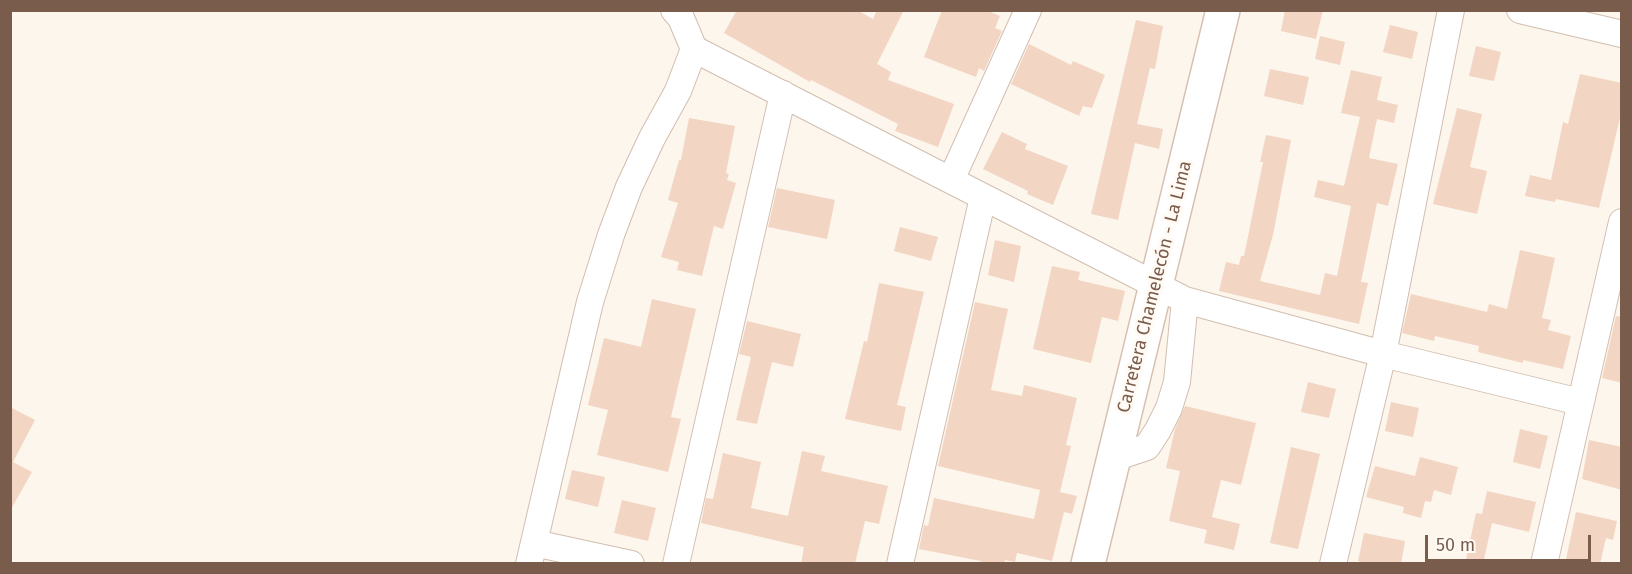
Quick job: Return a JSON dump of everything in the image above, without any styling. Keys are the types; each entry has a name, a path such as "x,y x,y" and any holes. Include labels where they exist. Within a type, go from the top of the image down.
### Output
{"street":[{"path":"674,10 681,18 694,49 1185,300 1383,354 1580,402"},
{"path":"951,180 1028,10"},
{"name":"Carretera Chamelecón - La Lima","path":"1088,564 1223,10"},
{"path":"1333,564 1383,354 1451,10"},
{"path":"1520,10 1622,34"},
{"path":"631,564 531,553 590,302 611,235 629,187 678,91 694,49"},
{"path":"676,564 783,94"},
{"path":"900,564 983,196"},
{"path":"1544,564 1580,402 1613,301 1622,222"},
{"path":"1114,458 1147,447 1169,408 1177,382 1185,300"}],"building":[{"path":"737,10 857,10 873,19 877,10 904,10 877,64 891,72 888,80 954,104 938,147 895,131 898,124 811,80 810,82 724,33"},
{"path":"942,10 986,10 1000,16 995,28 1002,31 984,71 979,68 976,77 924,57"},
{"path":"1285,10 1323,10 1316,39 1281,31"},
{"path":"1136,20 1163,26 1155,69 1150,68 1137,124 1163,129 1159,149 1135,143 1118,220 1091,214"},
{"path":"1390,25 1418,32 1412,59 1383,52"},
{"path":"1320,36 1345,42 1340,65 1315,59"},
{"path":"1029,44 1071,65 1073,61 1105,75 1092,108 1083,106 1079,116 1011,84"},
{"path":"1476,46 1501,52 1494,81 1469,76"},
{"path":"1270,69 1309,77 1303,105 1264,96"},
{"path":"1351,70 1382,77 1377,100 1398,105 1394,123 1377,119 1369,158 1398,164 1388,206 1377,203 1361,282 1368,283 1359,324 1219,291 1226,262 1239,265 1241,256 1244,256 1263,162 1260,162 1266,135 1291,140 1273,235 1260,281 1320,295 1325,273 1337,276 1351,206 1314,197 1318,180 1344,186 1360,117 1341,113"},
{"path":"1580,74 1622,83 1622,109 1599,208 1556,199 1555,202 1525,196 1530,175 1551,180 1563,122 1568,124"},
{"path":"1457,108 1482,114 1470,167 1487,171 1477,214 1433,204"},
{"path":"689,118 735,126 726,173 729,174 727,180 736,183 723,229 714,226 702,276 677,270 679,262 661,257 678,203 668,200 679,160 681,160"},
{"path":"1002,132 1027,144 1025,149 1068,166 1053,205 1027,194 1028,191 983,169"},
{"path":"777,188 835,200 827,239 768,227"},
{"path":"900,227 938,237 931,261 894,251"},
{"path":"995,240 1021,246 1014,282 988,275"},
{"path":"1520,250 1555,258 1542,318 1551,320 1548,330 1571,336 1563,369 1523,360 1523,363 1478,352 1479,346 1435,336 1434,341 1402,333 1411,294 1487,312 1489,304 1507,309"},
{"path":"1052,266 1080,272 1078,280 1125,291 1118,321 1102,317 1091,363 1033,349"},
{"path":"879,283 924,292 897,405 906,407 901,431 845,419 864,341 867,342"},
{"path":"652,299 696,309 671,417 681,419 668,472 597,455 608,410 588,405 604,338 641,347"},
{"path":"975,302 1008,309 991,390 1022,396 1024,385 1077,398 1066,445 1071,446 1060,492 1077,496 1072,514 1064,512 1052,561 1017,553 1015,562 1005,560 1004,564 980,564 981,561 919,549 924,525 928,526 934,498 1034,519 1040,490 938,466"},
{"path":"1616,316 1622,317 1622,383 1602,378"},
{"path":"747,321 801,334 793,367 772,362 757,424 736,420 751,357 739,354"},
{"path":"1308,382 1336,389 1329,418 1301,412"},
{"path":"1391,402 1419,408 1413,437 1385,431"},
{"path":"1185,406 1256,423 1241,485 1221,480 1212,517 1240,524 1234,550 1204,543 1207,530 1169,521 1180,471 1166,468 1175,429"},
{"path":"10,407 35,420 13,462 32,472 10,511"},
{"path":"1520,429 1548,436 1540,469 1513,462"},
{"path":"1589,440 1622,447 1622,490 1582,479"},
{"path":"1291,447 1320,454 1298,549 1270,543"},
{"path":"802,451 825,456 821,471 888,486 879,524 865,521 855,564 801,564 804,547 701,523 706,498 713,499 723,453 761,462 751,508 788,516"},
{"path":"1420,457 1458,467 1451,495 1434,490 1431,502 1425,501 1421,518 1403,513 1404,507 1366,497 1375,466 1415,476"},
{"path":"572,470 605,477 598,507 565,499"},
{"path":"1487,491 1536,502 1529,532 1492,523 1483,564 1465,564 1476,513 1482,514"},
{"path":"622,500 656,508 648,541 614,533"},
{"path":"1576,512 1617,521 1613,540 1606,538 1600,564 1565,564"},
{"path":"1364,533 1405,541 1401,564 1370,564 1358,561"}]}
